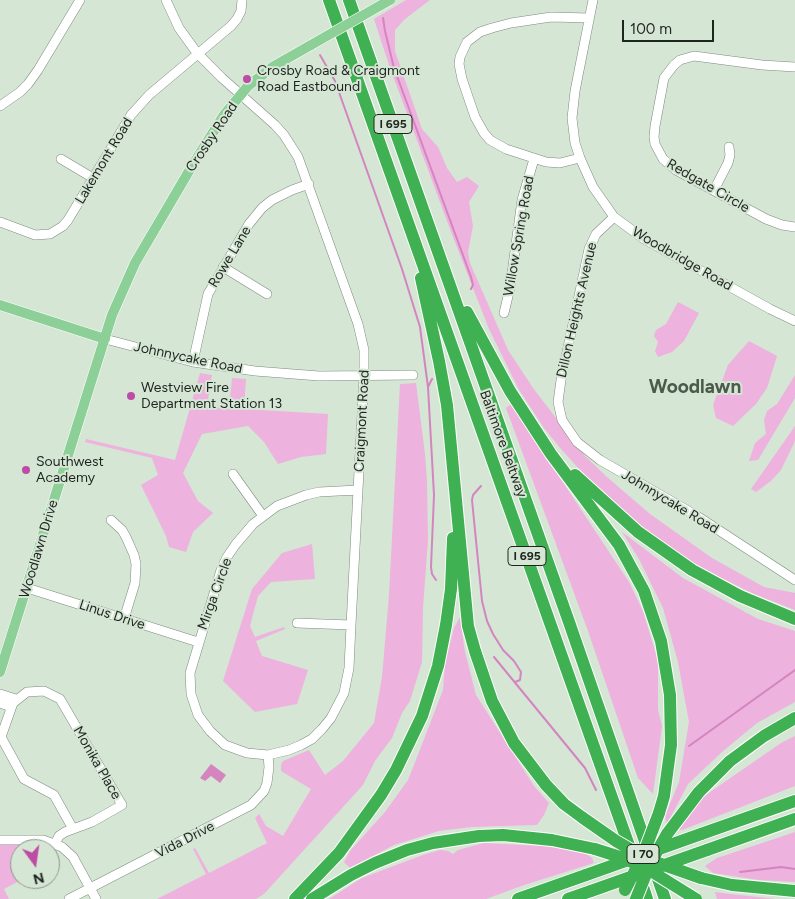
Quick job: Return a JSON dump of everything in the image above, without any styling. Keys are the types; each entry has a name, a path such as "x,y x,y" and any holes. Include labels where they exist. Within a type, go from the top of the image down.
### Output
{"highway":[{"name":"Baltimore Beltway","path":"329,0 647,899"},
{"name":"Baltimore Beltway","path":"349,0 666,899"},
{"path":"406,214 447,405 468,626 484,680 499,716 514,743 546,785 564,804 616,841 647,859 701,878 732,885 795,891"},
{"path":"437,249 494,364 551,454 619,545 644,592 652,615 666,667 670,695 671,745 664,796 659,813 643,855 622,895"},
{"path":"534,427 576,476 638,532 692,570 740,596 795,619"},
{"path":"295,899 339,853 381,795 396,770 422,716 438,666 449,606 454,478"},
{"path":"636,899 650,864 667,834 699,792 730,761 764,736 795,718"},
{"name":"I 70","path":"518,899 795,801"},
{"name":"I 70","path":"568,899 795,819"},
{"path":"312,899 351,875 408,850 433,843 479,836 503,835 552,840 620,857 646,868 696,899"}],"main road":[{"name":"Crosby Road","path":"105,339 123,288 135,263 207,141 241,94 248,86 274,66 390,0"},
{"name":"Johnnycake Road","path":"0,305 105,339"},
{"name":"Woodlawn Drive","path":"0,672 105,339"}],"street":[{"path":"0,106 20,92 33,77 80,0"},
{"name":"Craigmont Road","path":"166,0 179,28 197,53 284,135 298,157 358,324 364,350 351,625 347,680 339,705 331,718 312,739 301,746 285,752 268,755 236,750 216,738 203,723 191,694"},
{"name":"Lakemont Road","path":"0,222 36,235 50,234 57,231 68,220 135,110 149,95 237,19 241,11 242,0"},
{"name":"Woodbridge Road","path":"593,0 573,104 574,131 580,158 592,187 614,217 644,239 795,321"},
{"path":"580,158 553,164 498,145 484,133 475,117 460,71 460,57 472,36 480,32 511,23 551,17 589,18"},
{"name":"Redgate Circle","path":"795,67 762,65 694,56 680,60 668,71 662,86 654,126 655,144 668,164 766,219 782,225 795,227"},
{"path":"714,190 728,163 729,147"},
{"path":"61,159 94,178"},
{"name":"Willow Spring Road","path":"504,312 510,288 522,200 534,159"},
{"name":"Rowe Lane","path":"193,362 205,302 212,286 249,224 262,208 282,195 309,184"},
{"name":"Dillon Heights Avenue","path":"559,412 558,402 561,380 588,250 596,234 614,217"},
{"path":"223,267 267,294"},
{"name":"Johnnycake Road","path":"105,339 193,362 221,366 291,374 413,376"},
{"name":"Johnnycake Road","path":"559,412 571,435 589,453 701,518 795,580"},
{"path":"233,474 263,516"},
{"name":"Mirga Circle","path":"191,694 190,673 221,570 227,557 244,533 277,506 306,495 333,490 358,490"},
{"path":"111,520 122,530 126,537 136,564 135,583 124,619"},
{"name":"Linus Drive","path":"27,588 198,642"},
{"path":"297,623 351,625"},
{"name":"Monika Place","path":"13,703 27,692 37,690 50,692 60,699 122,805 92,822 62,834 58,839"},
{"path":"0,694 13,703"},
{"path":"0,703 13,703"},
{"path":"13,703 0,737 24,779 54,795 73,829"},
{"name":"Vida Drive","path":"69,899 251,805 264,791 267,783 268,755"},
{"path":"60,846 74,857 96,899"}],"shaded area":[{"path":"406,0 430,0 405,19 395,30 395,51 422,129 438,147 447,168 457,182 467,177 479,186 469,202 473,226 468,252 470,263 508,350 533,388 585,456 607,477 650,514 712,558 764,587 795,593 795,610 754,594 696,566 624,514 561,449 544,428 518,388 489,329 453,237 390,68 374,19"},
{"path":"678,302 699,313 684,341 672,352 658,357 655,351 658,342 654,336 656,330 666,324"},
{"path":"749,341 777,356 767,388 756,404 733,426 716,418 713,405 728,365"},
{"path":"200,373 212,375 207,406 229,409 232,378 246,379 244,409 328,414 326,454 301,457 278,464 264,442 248,426 202,434 183,473 198,501 213,513 193,532 186,552 169,547 166,536 141,485 158,475 152,458 85,442 86,439 175,460"},
{"path":"795,375 795,398 758,460 749,461 755,443 766,434 764,420 767,411 777,404"},
{"path":"416,383 427,483 428,540 423,608 422,662 410,701 402,713 392,738 375,761 363,785 264,894 256,899 157,899 206,874 193,849 195,848 209,873 267,843 255,818 259,814 266,826 283,836 311,789 281,771 283,761 309,750 325,775 343,761 374,723 382,677 389,595 400,384"},
{"path":"511,404 629,582 643,611 658,661 658,710 662,726 653,794 638,778 588,631 506,408"},
{"path":"795,426 795,441 781,470 771,481 756,492 751,489"},
{"path":"622,532 683,578 758,619 795,631 795,702 757,723 688,784 667,824 665,816 679,782 689,722 678,662 663,608 639,559"},
{"path":"312,544 315,579 271,582 258,596 250,626 255,637 284,627 285,629 256,641 262,656 308,670 297,704 255,712 223,681 252,589 282,553"},
{"path":"460,617 465,652 476,695 534,786 549,803 544,815 537,825 471,827 439,831 394,845 350,868 344,862 350,851 385,812 408,780 443,690 445,664 454,628"},
{"path":"795,736 795,786 682,830 675,829 703,797 781,743"},
{"path":"211,764 226,775 220,783 211,776 205,781 200,778"},
{"path":"795,832 795,882 759,880 713,873 705,866 717,858"},
{"path":"484,843 543,846 572,850 585,853 592,858 594,863 486,899 329,899 362,878 423,855 440,850 453,854 458,850"},
{"path":"0,844 10,844 10,886 4,889 9,899 0,899"},
{"path":"715,892 730,894 776,899 717,899"}],"waterway":[{"path":"383,18 394,68 471,277 473,285 471,289"},
{"path":"320,55 335,81 402,269 420,327 428,387"},
{"path":"432,379 428,387 434,495 431,567 432,574 436,580"},
{"path":"481,486 473,495 472,500 482,601 487,621 493,634 521,672 520,680 515,682"},
{"path":"494,657 585,768 596,790"},
{"path":"689,746 795,670"},
{"path":"740,872 781,867 795,869"}],"place":[{"name":"Crosby Road & Craigmont Road Eastbound","path":"247,79"},
{"name":"Westview Fire Department Station 13","path":"131,396"},
{"name":"Southwest Academy","path":"26,470"}],"district":[{"name":"Woodlawn","path":"695,387"}]}
